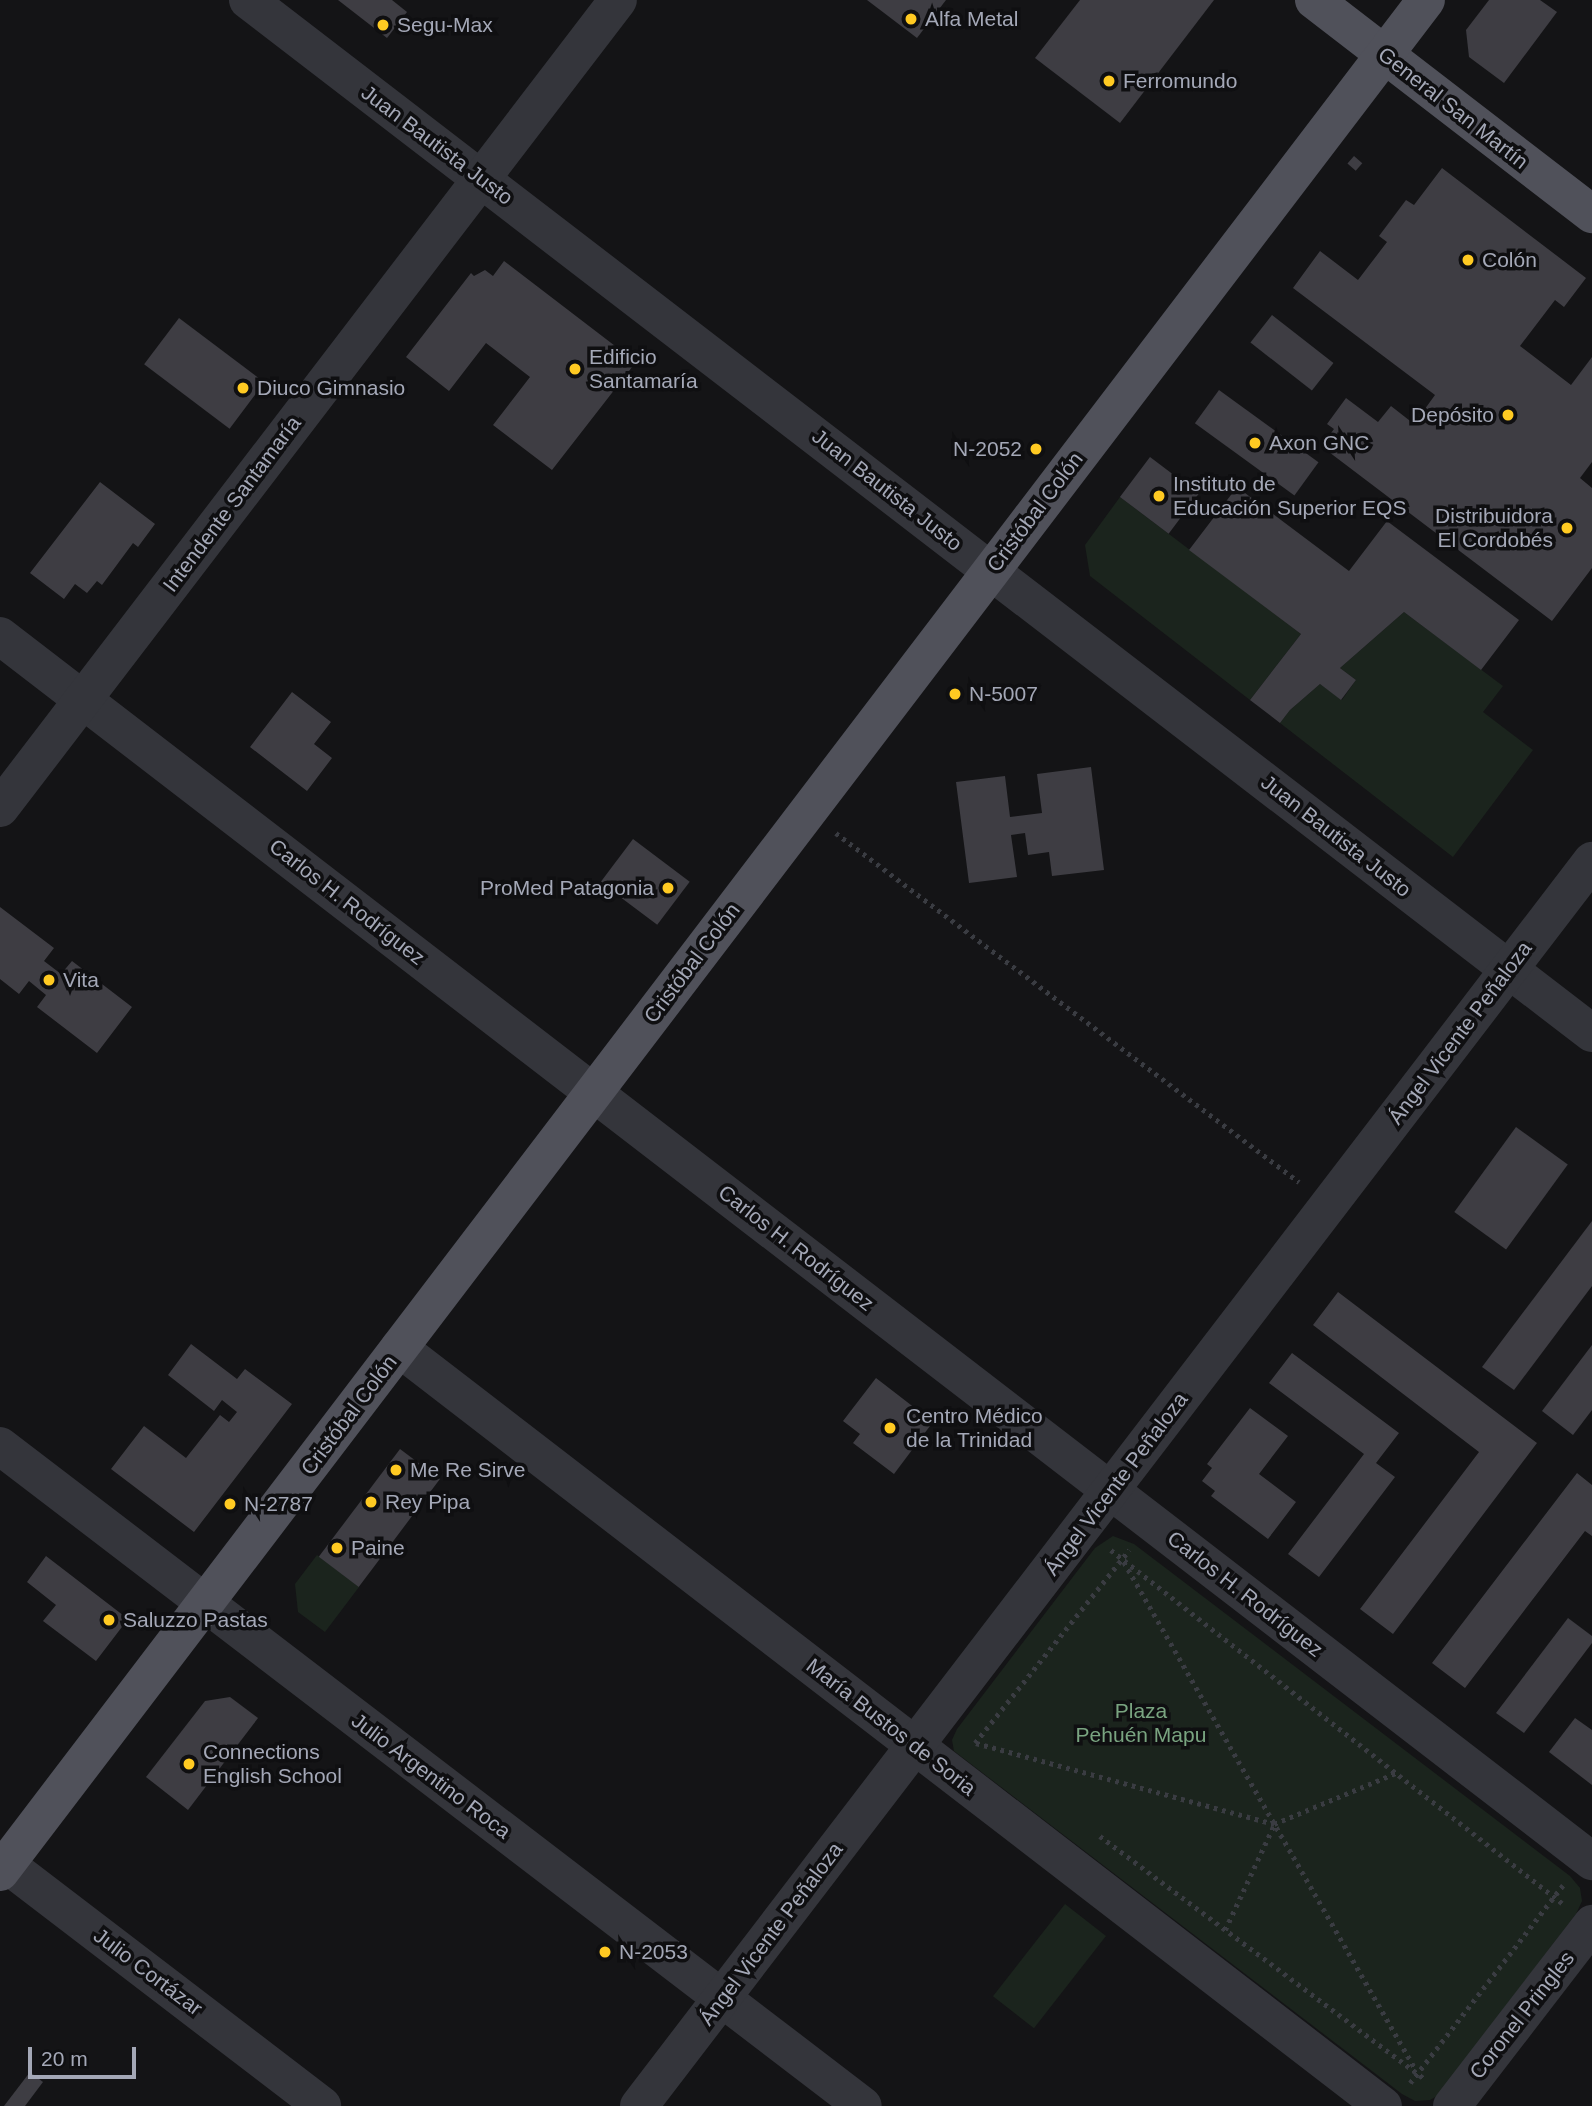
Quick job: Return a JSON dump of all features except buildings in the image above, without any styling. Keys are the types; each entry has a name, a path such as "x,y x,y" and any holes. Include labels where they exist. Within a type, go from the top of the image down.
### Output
{"main road":[{"name":"General San Martín","path":"1314,0 1592,214"},
{"name":"Cristóbal Colón","path":"3,1868 1426,0"}],"street":[{"name":"Juan Bautista Justo","path":"248,0 1592,1033"},
{"name":"Intendente Santamaría","path":"0,808 618,0"},
{"name":"Carlos H. Rodríguez","path":"0,636 1110,1490 1581,1869"},
{"name":"Ángel Vicente Peñaloza","path":"639,2106 1592,861"},
{"name":"María Bustos de Soria","path":"399,1348 915,1746 1393,2100"},
{"name":"Julio Argentino Roca","path":"0,1446 863,2106"},
{"name":"Julio Cortázar","path":"3,1868 322,2106"},
{"name":"Coronel Pringles","path":"1443,2096 1580,1916"}],"path":[{"path":"808,811 1329,1204"},
{"path":"1100,1542 1580,1916"},
{"path":"968,1752 1134,1544"},
{"path":"1122,1559 1418,2074"},
{"path":"966,1736 986,1751"},
{"path":"975,1743 1274,1824 1396,1773"},
{"path":"1225,1930 1274,1824"},
{"path":"1095,1833 1418,2074 1443,2096"},
{"path":"1393,2100 1418,2074 1554,1897 1581,1869"}],"green space":[{"path":"1120,497 1301,634 1250,700 1090,576 1085,545"},
{"path":"1404,612 1503,686 1483,712 1533,750 1453,857 1280,723 1290,710 1320,684 1342,700 1356,680 1340,668"},
{"name":"Plaza Pehuén Mapu","path":"1113,1536 1134,1544 1570,1876 1580,1888 1582,1901 1576,1914 1437,2096 1430,2100 1415,2101 1402,2094 954,1751 952,1740 957,1729 1095,1548"},
{"path":"317,1555 359,1587 325,1632 298,1612 295,1584"},
{"path":"1065,1904 1106,1936 1034,2028 993,1996"}],"place":[{"name":"Alfa Metal","path":"911,19"},
{"name":"Segu-Max","path":"383,25"},
{"name":"Ferromundo","path":"1109,81"},
{"name":"Colón","path":"1468,260"},
{"name":"Edificio Santamaría","path":"575,369"},
{"name":"Diuco Gimnasio","path":"243,388"},
{"name":"Depósito","path":"1508,415"},
{"name":"Axon GNC","path":"1255,443"},
{"name":"N-2052","path":"1036,449"},
{"name":"Instituto de Educación Superior EQS","path":"1159,496"},
{"name":"Distribuidora El Cordobés","path":"1567,528"},
{"name":"N-5007","path":"955,694"},
{"name":"ProMed Patagonia","path":"668,888"},
{"name":"Vita","path":"49,980"},
{"name":"Centro Médico de la Trinidad","path":"890,1428"},
{"name":"Me Re Sirve","path":"396,1470"},
{"name":"Rey Pipa","path":"371,1502"},
{"name":"N-2787","path":"230,1504"},
{"name":"Paine","path":"337,1548"},
{"name":"Saluzzo Pastas","path":"109,1620"},
{"name":"Connections English School","path":"189,1764"},
{"name":"N-2053","path":"605,1952"}]}
